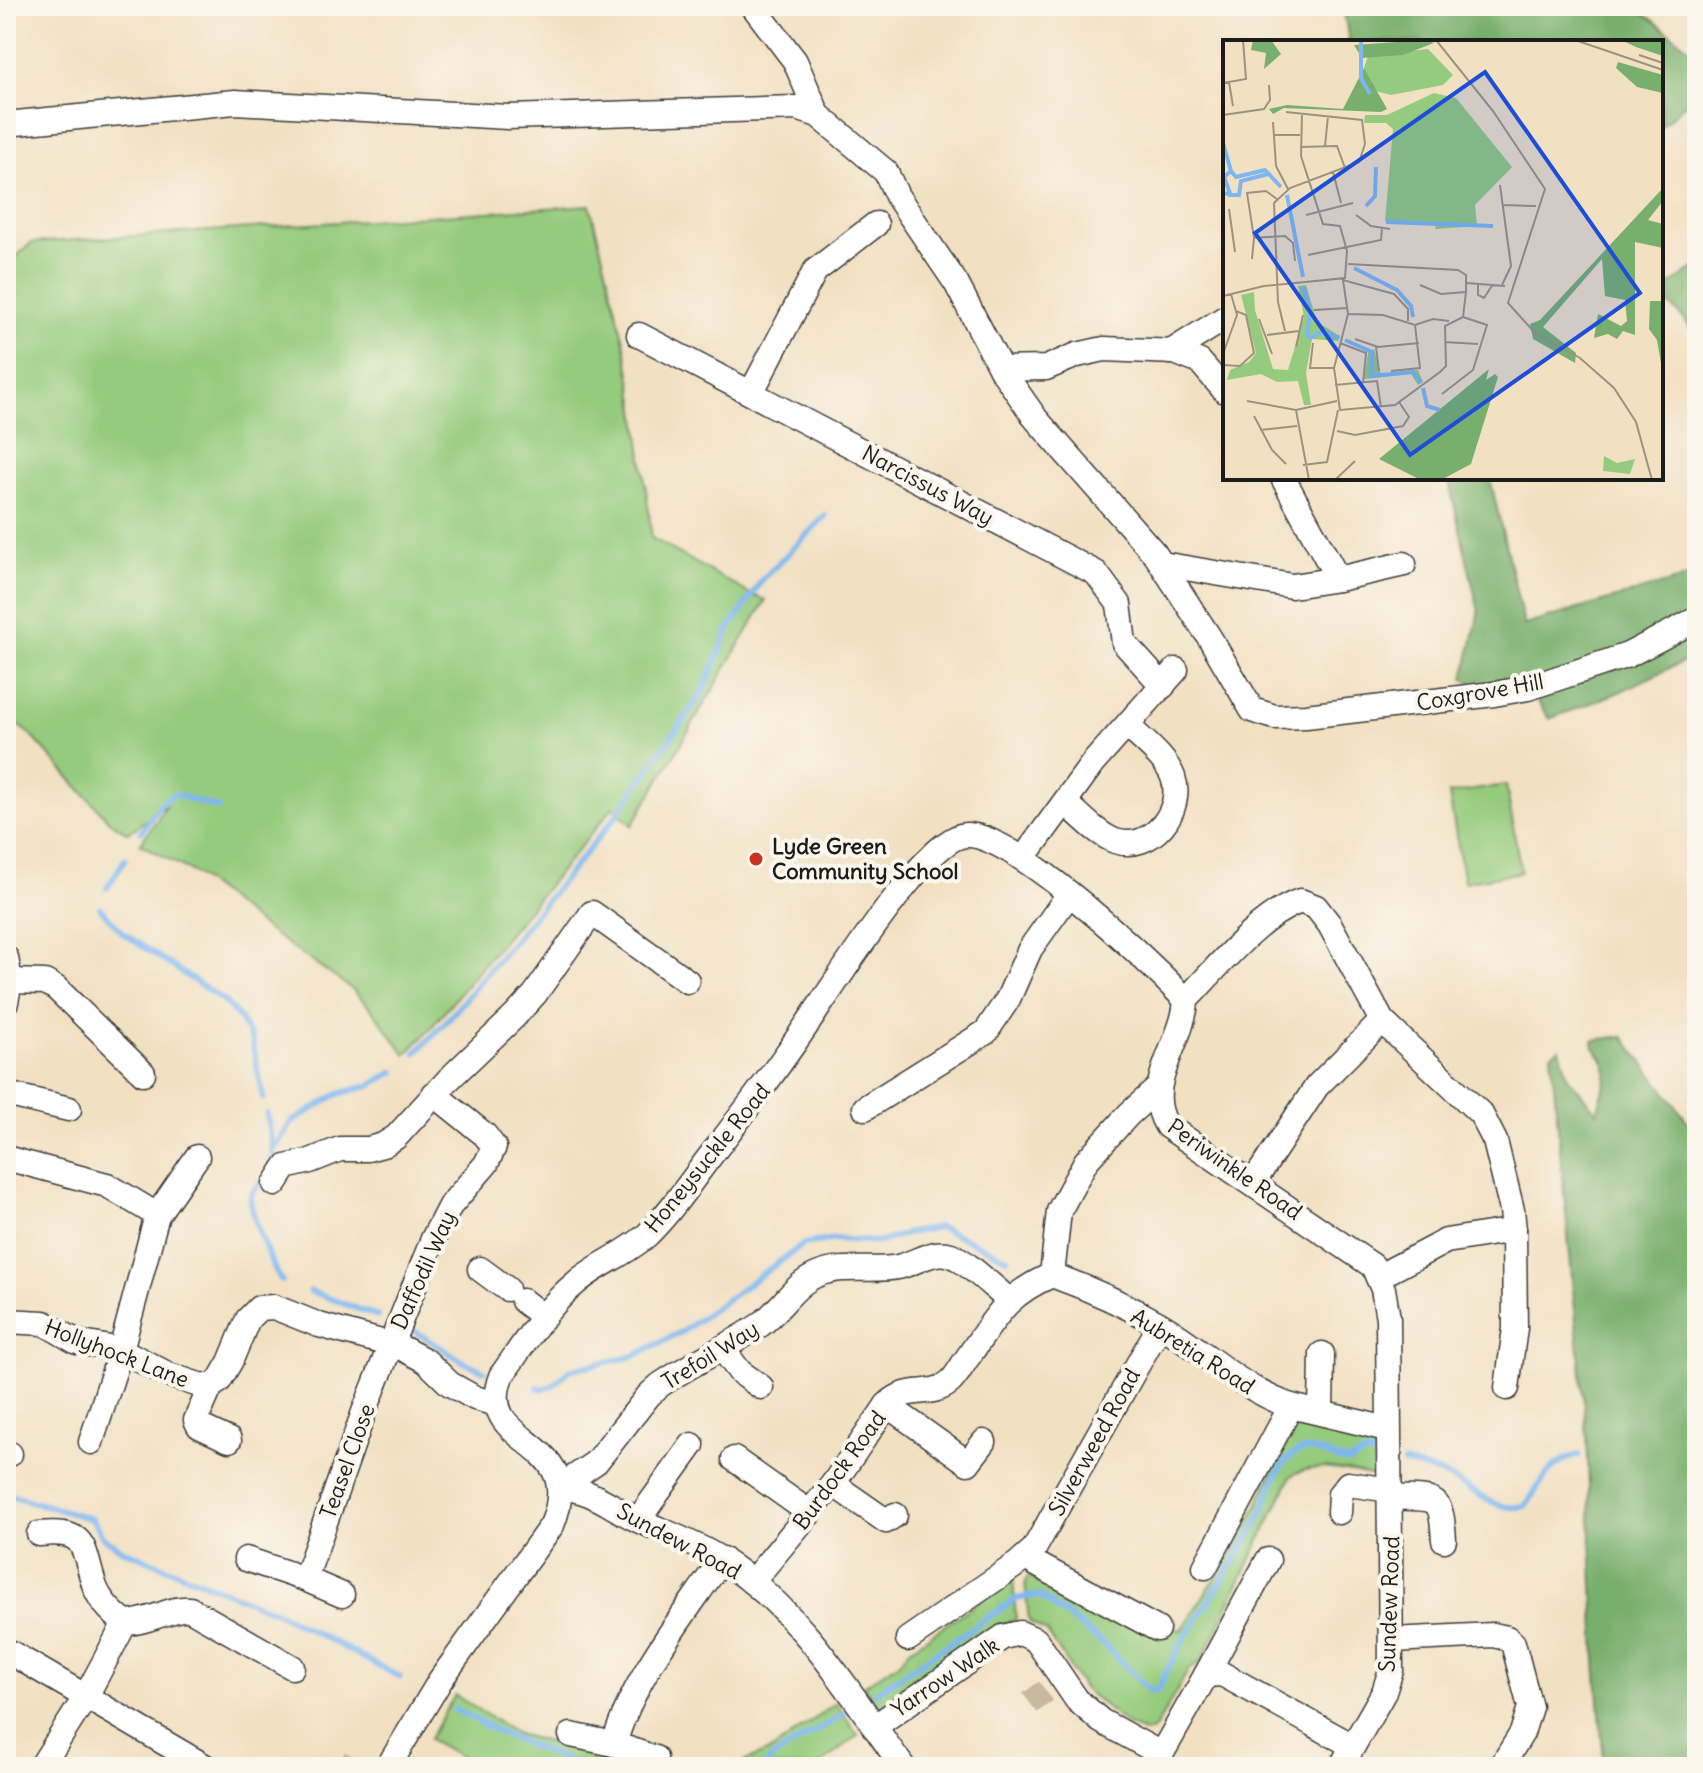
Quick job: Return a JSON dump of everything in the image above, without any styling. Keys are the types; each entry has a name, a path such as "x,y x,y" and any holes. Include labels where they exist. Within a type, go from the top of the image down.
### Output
{"street":[{"path":"753,6 795,61 818,115"},
{"path":"6,124 235,102 508,117 797,108 818,115 886,172 897,196 956,283 1001,369 1036,419 1162,564 1292,586 1404,564"},
{"path":"751,393 815,271 876,224"},
{"path":"1171,352 1223,319"},
{"name":"Narcissus Way","path":"639,335 1096,573 1119,604 1124,643 1170,678 1128,726"},
{"path":"1001,369 1046,368 1077,355 1104,349 1171,352 1200,362 1223,389"},
{"path":"1284,480 1338,579"},
{"name":"Coxgrove Hill","path":"1162,564 1252,710 1275,717 1306,716 1528,688 1628,655 1697,619"},
{"path":"1066,803 1111,840 1126,844 1152,836 1164,824 1176,795 1174,780 1168,766 1128,726 1093,763 1023,859 1135,948 1186,1000 1264,921 1284,907 1300,901 1316,907 1330,925 1353,973 1382,1021 1481,1114 1495,1141 1514,1230 1515,1328 1507,1388"},
{"name":"Honeysuckle Road","path":"496,1404 495,1389 501,1376 544,1317 580,1279 647,1235 673,1204 779,1068 855,953 925,860 946,842 962,835 980,836 1023,859"},
{"path":"865,1108 986,1032 1008,999 1030,949 1069,894"},
{"path":"275,1184 286,1167 340,1149 368,1149 383,1145 396,1137 434,1094 535,994 592,913 687,981"},
{"path":"7,980 45,982 56,988 143,1073"},
{"name":"Periwinkle Road","path":"1186,1000 1185,1017 1157,1089 1158,1113 1167,1126 1373,1266 1378,1277"},
{"path":"1253,1183 1317,1086 1382,1021"},
{"path":"1052,1275 1059,1211 1086,1161 1157,1089"},
{"path":"6,1094 69,1109"},
{"name":"Daffodil Way","path":"391,1343 433,1239 450,1206 486,1164 494,1147 485,1135 434,1094"},
{"path":"91,1442 121,1350 157,1215 197,1157"},
{"path":"6,1158 107,1185 157,1215"},
{"path":"1387,1429 1388,1318 1378,1277 1446,1241 1514,1230"},
{"name":"Trefoil Way","path":"560,1487 596,1462 660,1385 762,1323 808,1279 832,1270 893,1268 929,1255 948,1254 958,1258 1009,1300"},
{"path":"480,1269 544,1317"},
{"name":"Burdock Road","path":"752,1582 833,1484 887,1405 895,1397 909,1391 926,1391 950,1382 1009,1300 1023,1289 1052,1275"},
{"name":"Aubretia Road","path":"1052,1275 1160,1325 1269,1399 1387,1429"},
{"name":"Hollyhock Lane","path":"6,1321 44,1323 77,1342 121,1350 169,1375 211,1386 219,1381 248,1319 259,1308 274,1307 319,1325 391,1343 426,1361 450,1384 475,1398 496,1404"},
{"name":"Silverweed Road","path":"908,1639 1034,1549 1160,1325"},
{"name":"Teasel Close","path":"305,1579 391,1343"},
{"path":"722,1348 740,1372 761,1387"},
{"path":"1321,1412 1322,1354"},
{"path":"211,1386 196,1420 199,1426 229,1440"},
{"path":"388,1767 441,1679 552,1525 560,1505 557,1471 549,1459 504,1423 496,1404"},
{"path":"887,1405 968,1463 984,1442"},
{"path":"1205,1567 1291,1406"},
{"name":"Sundew Road","path":"1347,1756 1384,1692 1391,1670 1391,1493 1387,1429"},
{"path":"638,1520 692,1445"},
{"path":"734,1459 810,1513"},
{"path":"833,1484 886,1521 895,1515"},
{"path":"1339,1512 1340,1494 1348,1484 1429,1500 1442,1510 1444,1540"},
{"name":"Sundew Road","path":"560,1487 594,1494 638,1520 722,1559 752,1582 788,1615 831,1664 903,1767"},
{"path":"39,1534 68,1534 77,1540 89,1557 95,1586 111,1612 125,1623 144,1622 175,1610 190,1609 292,1667"},
{"path":"1025,1558 1157,1629"},
{"path":"246,1559 342,1595"},
{"path":"614,1744 621,1719 636,1688 722,1559"},
{"path":"1158,1761 1268,1560"},
{"path":"41,1767 85,1698 125,1623"},
{"name":"Yarrow Walk","path":"874,1727 1003,1637 1020,1633 1036,1640 1054,1685 1158,1761"},
{"path":"1392,1640 1493,1635 1507,1638 1513,1643 1530,1707 1522,1733 1501,1767"},
{"path":"6,1650 206,1767"},
{"path":"1206,1675 1222,1674 1347,1756"},
{"path":"571,1735 614,1744 655,1758"}],"green space":[{"path":"1343,6 1635,6 1697,54 1697,106 1684,105 1663,125 1663,40 1349,40"},
{"path":"590,205 624,341 635,401 652,538 766,600 632,826 613,807 406,1055 353,990 263,927 191,871 140,844 167,805 128,833 110,822 31,735 6,716 6,267 31,243"},
{"path":"1697,266 1697,340 1685,320 1663,298 1663,291"},
{"path":"1448,480 1490,480 1524,625 1697,574 1697,655 1617,693 1549,719 1524,681 1483,691 1464,678 1479,612"},
{"path":"1506,785 1521,872 1464,882 1449,794"},
{"path":"1623,1036 1697,1134 1697,1767 1604,1767 1596,1662 1587,1438 1551,1054 1560,1048 1568,1077 1597,1112 1606,1071 1593,1040"},
{"path":"1293,1426 1374,1444 1377,1477 1322,1468 1291,1476 1201,1662 1189,1669 1155,1729 1146,1733 1127,1725 1083,1688 1047,1632 1029,1622 1025,1582 1028,1576 1060,1592 1181,1630 1243,1536"},
{"path":"1013,1579 1016,1619 879,1711 863,1686 898,1663 910,1649"},
{"path":"455,1695 517,1734 645,1767 479,1767 429,1739"},
{"path":"836,1703 858,1735 817,1767 732,1767 774,1749"}],"waterway":[{"path":"416,1053 453,1014 617,815 703,692 729,629 762,580 825,516"},
{"path":"141,832 162,802 175,794 218,808"},
{"path":"107,888 125,859"},
{"path":"100,908 123,933 224,1001 240,1019 252,1040 263,1098"},
{"path":"273,1150 293,1121 338,1094 371,1085 394,1072"},
{"path":"267,1114 274,1158 270,1165"},
{"path":"262,1182 252,1192 251,1205 262,1240 282,1281"},
{"path":"538,1387 542,1389 554,1385 569,1370 634,1356 683,1331 804,1244 835,1239 880,1242 939,1227 1007,1258"},
{"path":"310,1291 377,1316"},
{"path":"411,1329 484,1371"},
{"path":"875,1693 1016,1599 1039,1595 1105,1645 1150,1691 1158,1690 1180,1646 1258,1521 1275,1478 1285,1462 1305,1450 1348,1462 1365,1454 1382,1457"},
{"path":"1404,1463 1443,1475 1494,1503 1514,1507 1525,1506 1553,1468 1579,1455"},
{"path":"6,1494 92,1519 103,1537 123,1550 276,1612 400,1677"},
{"path":"455,1709 502,1734 583,1767"},
{"path":"764,1767 775,1756 844,1714"}],"tunnel":[{"path":"1030,1703 1046,1691"},
{"path":"339,1762 348,1767"}],"place":[{"name":"Lyde Green Community School","path":"756,859"}]}
